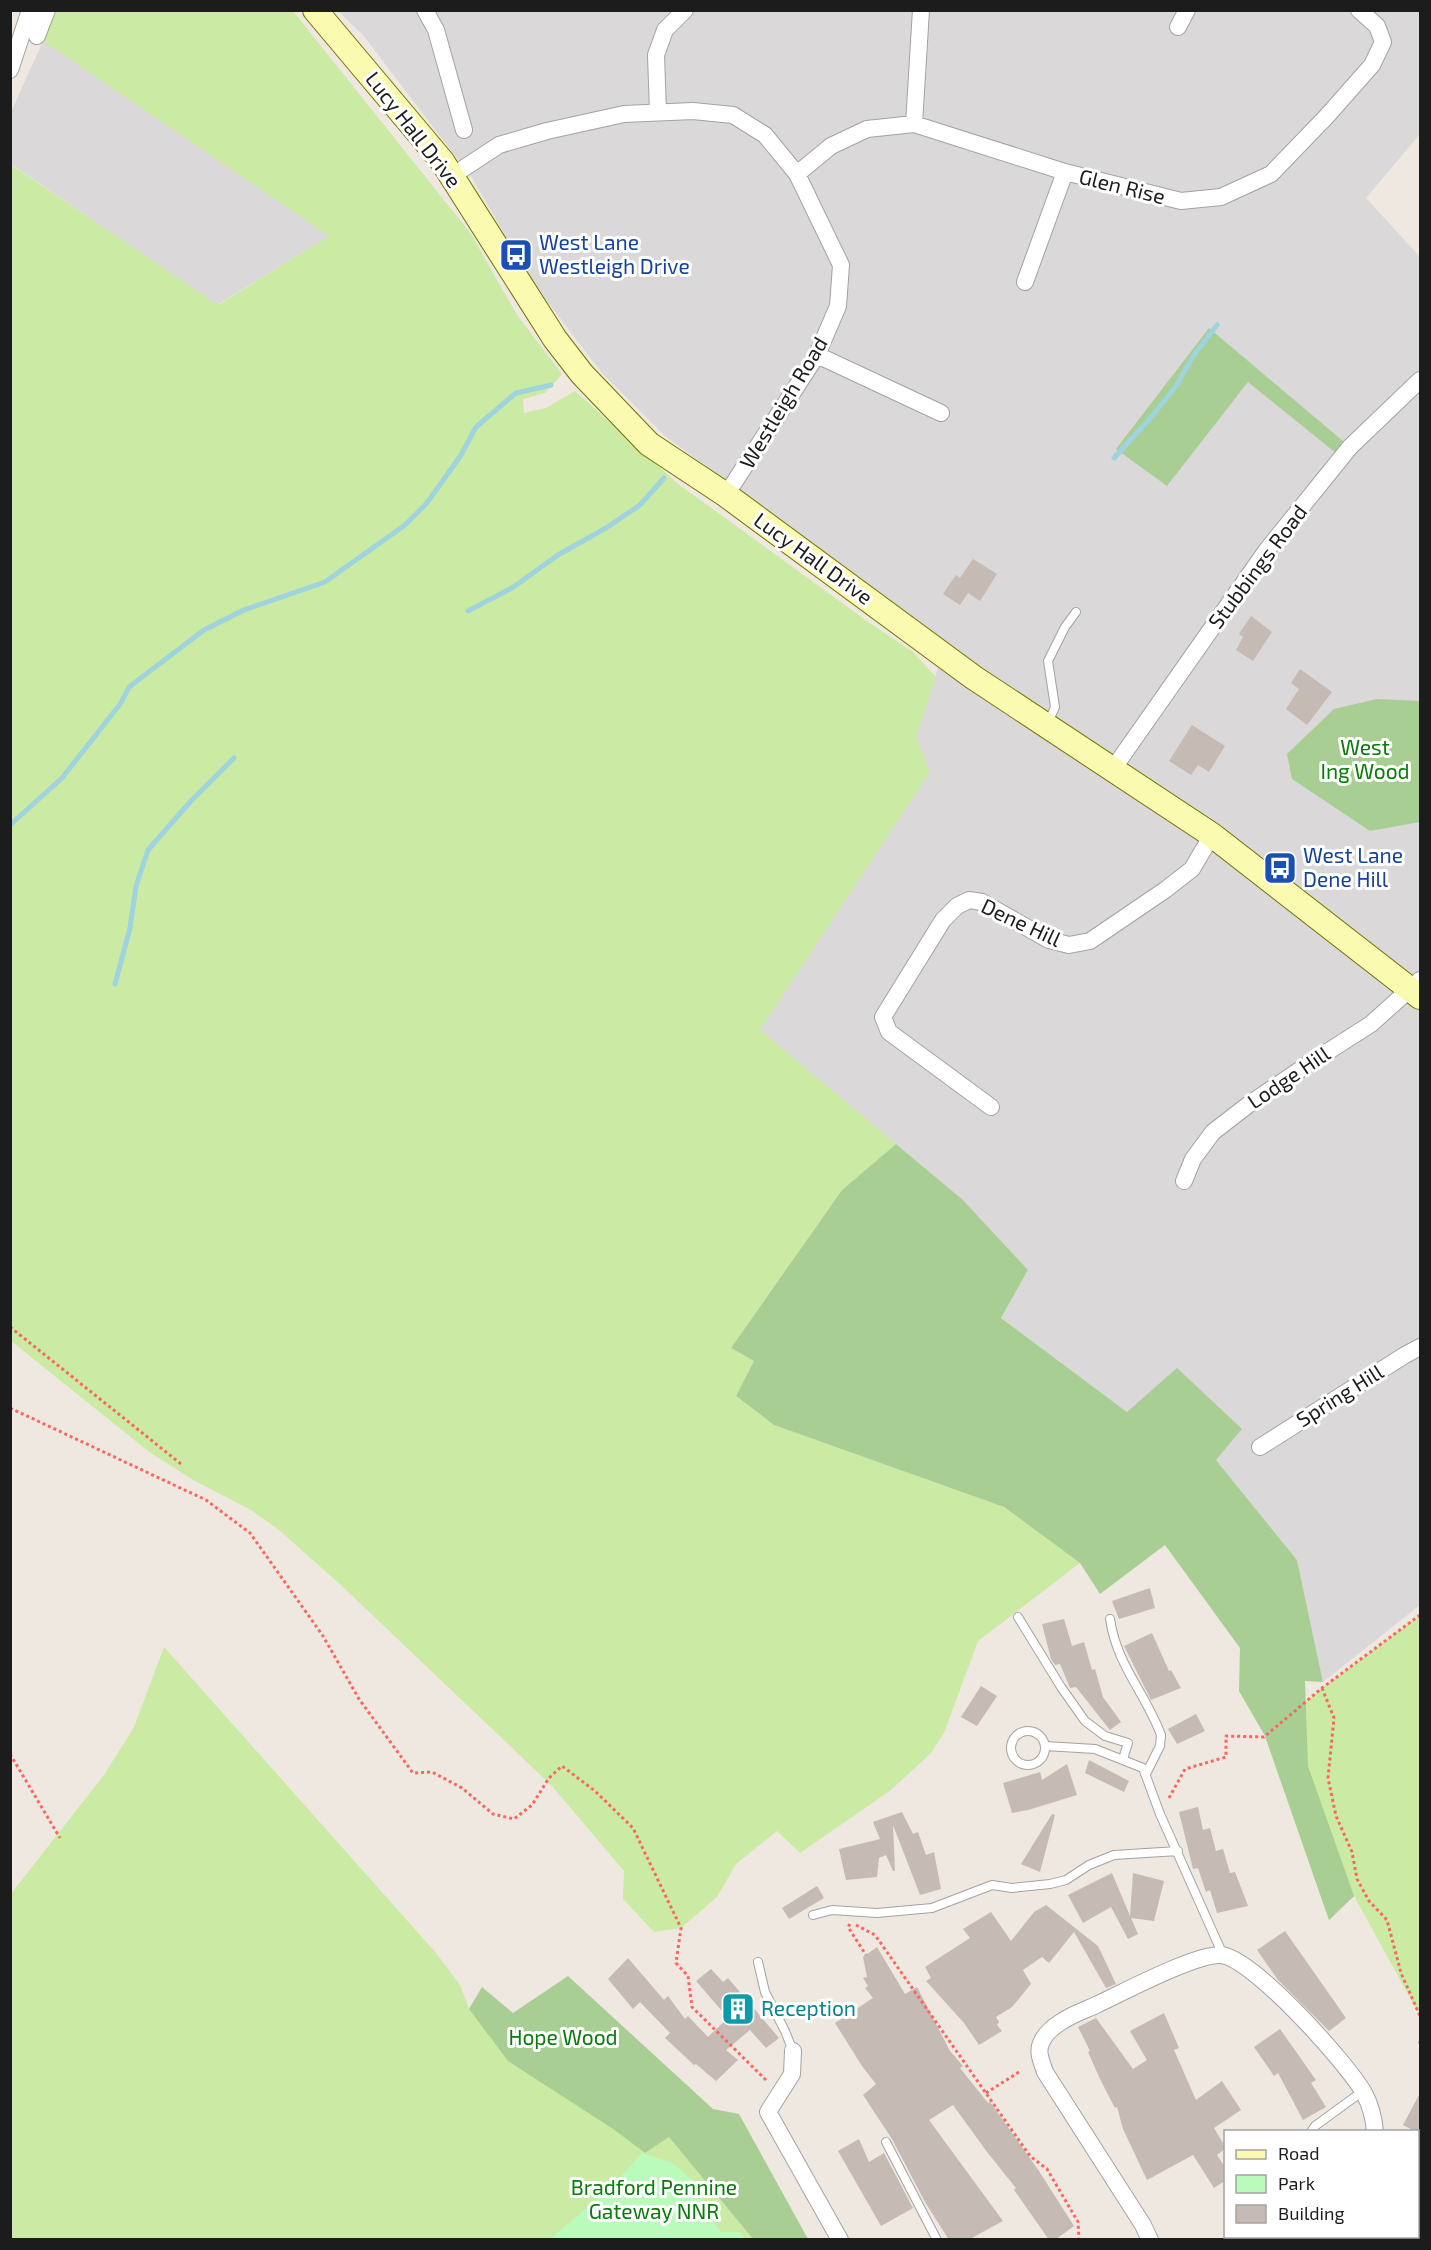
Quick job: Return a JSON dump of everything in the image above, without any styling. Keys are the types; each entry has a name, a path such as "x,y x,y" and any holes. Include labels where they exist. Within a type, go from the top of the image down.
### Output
{"street":[{"path":"10,70 30,10"},
{"path":"37,36 47,10"},
{"name":"Lucy Hall Drive","path":"315,10 442,161 555,339 582,374 649,444 726,495 973,677 1212,835 1417,988"},
{"path":"425,10 436,30 464,130"},
{"path":"658,112 656,55 665,30 684,10"},
{"path":"914,124 921,10"},
{"path":"1178,27 1187,10"},
{"name":"Glen Rise","path":"798,174 831,146 867,129 914,124 1065,172 1181,201 1221,197 1271,174 1372,65 1383,42 1377,26 1359,10"},
{"name":"Westleigh Road","path":"452,176 499,146 547,131 624,114 693,111 733,115 765,135 798,174 841,264 838,306 817,356 726,495"},
{"path":"1025,282 1065,172"},
{"path":"817,356 941,413"},
{"name":"Stubbings Road","path":"1113,770 1266,551 1350,447 1420,380"},
{"name":"Dene Hill","path":"991,1107 889,1032 883,1017 943,920 957,906 969,900 982,902 1049,940 1069,945 1090,940 1165,890 1192,869 1212,835"},
{"name":"Lodge Hill","path":"1184,1181 1193,1158 1213,1132 1256,1099 1371,1024 1417,988"},
{"name":"Spring Hill","path":"1260,1447 1420,1347"},
{"path":"1150,2240 1143,2225 1046,2072 1039,2054 1041,2042 1061,2022 1162,1974 1210,1956 1223,1955 1238,1961 1263,1979 1340,2058 1363,2091 1373,2111 1375,2130"},
{"path":"793,2051 792,2074 768,2112 840,2240"}],"lane":[{"path":"1047,726 1056,707 1048,661 1065,627 1076,612"},
{"path":"1018,1617 1085,1721 1105,1736 1128,1743 1123,1758"},
{"path":"1110,1619 1113,1639 1122,1662 1161,1735 1160,1746 1146,1774"},
{"path":"1030,1731 1040,1736 1045,1746 1045,1751 1039,1761 1029,1765 1015,1758 1011,1747 1019,1734 1030,1731"},
{"path":"1045,1746 1095,1749 1123,1758 1143,1768 1160,1814 1223,1955"},
{"path":"813,1915 832,1911 877,1913 932,1908 992,1885 1012,1888 1066,1880 1089,1865 1114,1855 1178,1851"},
{"path":"758,1962 765,1992 793,2051"},
{"path":"1312,2130 1363,2091"},
{"path":"886,2142 937,2240"}],"path":[{"path":"10,1327 182,1464"},
{"path":"10,1408 206,1500 250,1533 323,1636 359,1700 413,1773 432,1772 462,1788 493,1814 514,1819 532,1805 549,1778 562,1766 595,1791 633,1828 681,1928 676,1963 688,1976 692,2007 781,2094"},
{"path":"1160,1814 1185,1769 1226,1757 1226,1736 1264,1737 1322,1688 1420,1615"},
{"path":"1322,1688 1334,1718 1328,1778 1336,1816 1352,1852 1357,1879 1369,1901 1388,1920 1401,1973 1420,2016"},
{"path":"10,1754 60,1838"},
{"path":"866,1955 848,1927 852,1923 875,1935 1030,2156 1047,2169 1078,2222 1079,2240"},
{"path":"1420,2041 1420,2046"},
{"path":"986,2093 1019,2072"}],"shaded area":[{"path":"338,11 1420,11 1420,134 1366,198 1420,257 1420,1605 1323,1682 1297,1560 1216,1460 1241,1429 1127,1412 1001,1318 1028,1270 963,1200 760,1030 930,772 916,737 946,643 665,436 602,373 533,283 472,178 363,35"},
{"path":"43,41 329,236 217,305 11,164 11,112"}],"green space":[{"path":"53,11 293,11 471,234 517,315 562,374 545,393 523,399 524,413 546,408 575,391 677,483 913,652 936,677 916,737 930,772 760,1030 896,1144 842,1190 731,1348 754,1361 736,1396 774,1425 1004,1507 1080,1563 978,1641 944,1733 931,1753 891,1790 800,1853 777,1831 736,1864 717,1897 681,1928 654,1932 623,1899 624,1871 552,1786 343,1587 279,1530 251,1510 193,1480 148,1451 11,1341 10,164 218,305 329,236 43,41"},
{"path":"1209,328 1350,447 1342,458 1248,382 1167,486 1116,449"},
{"name":"West Ing Wood","path":"1377,699 1420,701 1420,822 1370,831 1292,779 1287,754 1334,709"},
{"path":"896,1144 963,1200 1028,1270 1001,1318 1127,1412 1177,1368 1242,1429 1216,1460 1297,1560 1323,1682 1305,1681 1308,1766 1354,1896 1329,1920 1265,1736 1239,1691 1240,1648 1165,1545 1100,1594 1080,1563 1004,1507 774,1425 736,1396 754,1361 731,1348 842,1190"},
{"path":"1420,1615 1420,2016 1354,1896 1329,1920 1265,1736 1322,1688"},
{"path":"164,1647 436,1953 460,1985 469,2009 645,2153 669,2137 753,2239 11,2239 10,1895 104,1775 134,1727"},
{"name":"Hope Wood","path":"568,1976 713,2109 739,2114 808,2239 753,2239 669,2137 645,2153 613,2129 508,2061 469,2009 482,1987 513,2013"},
{"name":"Bradford Pennine Gateway NNR","path":"642,2153 672,2163 707,2192 700,2204 721,2232 740,2232 745,2239 550,2239 608,2190"}],"building":[{"path":"973,559 997,574 980,601 968,593 960,605 943,594 956,575 960,578"},
{"path":"1251,616 1272,632 1253,661 1236,650 1243,637 1239,634"},
{"path":"1300,669 1332,692 1307,725 1286,709 1299,689 1291,683"},
{"path":"1192,725 1225,746 1209,772 1198,765 1191,775 1169,761"},
{"path":"1150,1588 1155,1608 1119,1619 1112,1601"},
{"path":"1064,1619 1072,1646 1084,1642 1103,1697 1121,1722 1110,1730 1076,1687 1070,1688 1060,1664 1055,1665 1051,1659 1042,1624"},
{"path":"1152,1633 1169,1671 1171,1670 1181,1688 1151,1700 1124,1646"},
{"path":"981,1686 997,1696 977,1726 961,1717"},
{"path":"1196,1714 1205,1731 1177,1744 1168,1729"},
{"path":"1089,1760 1129,1781 1124,1792 1085,1773"},
{"path":"1067,1764 1077,1795 1012,1813 1003,1783 1040,1772 1042,1780"},
{"path":"1198,1807 1203,1830 1210,1828 1216,1851 1223,1849 1230,1873 1235,1872 1248,1906 1217,1913 1210,1890 1206,1892 1198,1868 1193,1869 1179,1812"},
{"path":"902,1812 913,1834 918,1832 926,1855 934,1852 941,1889 920,1895 893,1825 895,1871 886,1855 879,1858 877,1877 846,1880 839,1849 880,1839 873,1822"},
{"path":"1052,1814 1055,1815 1040,1872 1021,1864"},
{"path":"1112,1873 1130,1916 1133,1873 1164,1881 1154,1921 1131,1918 1138,1934 1128,1939 1111,1907 1083,1923 1068,1895"},
{"path":"817,1886 824,1898 789,1919 782,1908"},
{"path":"1046,1905 1098,1946 1116,1984 1106,1988 1074,1932 1049,1963 1042,1957 1023,1970 1031,1984 1012,2007 996,2017 999,2022 997,2025 1002,2031 979,2045 964,2023 926,1981 931,1978 925,1967 970,1938 963,1929 991,1912 1011,1941 1034,1912"},
{"path":"1285,1931 1346,2018 1329,2031 1278,1980 1257,1950"},
{"path":"877,1947 905,1994 917,1987 950,2051 963,2066 960,2068 988,2103 990,2102 1039,2171 1074,2226 1055,2240 1049,2240 1014,2190 1016,2188 953,2105 929,2120 1003,2221 968,2240 949,2240 925,2202 892,2139 863,2095 876,2084 835,2023 873,1998 865,1988 868,1986 863,1978 867,1977 863,1957"},
{"path":"628,1958 664,2000 668,1996 685,2019 688,2016 708,2037 728,2018 696,1981 711,1969 723,1982 728,1978 779,2038 766,2048 750,2030 726,2050 738,2060 716,2081 696,2064 694,2065 665,2038 670,2033 640,2002 633,2009 608,1979"},
{"path":"1164,2013 1179,2048 1174,2050 1196,2100 1222,2081 1241,2110 1214,2128 1224,2145 1224,2150 1217,2155 1224,2166 1224,2181 1214,2188 1193,2155 1147,2180 1123,2129 1117,2107 1115,2108 1100,2079 1078,2027 1096,2018 1133,2069 1147,2060 1130,2031"},
{"path":"1280,2029 1316,2080 1311,2083 1326,2107 1303,2120 1278,2073 1274,2076 1254,2047"},
{"path":"1420,2093 1420,2134 1419,2130 1412,2130 1403,2125"},
{"path":"859,2139 869,2162 884,2153 913,2208 881,2226 838,2151"}],"waterway":[{"path":"1114,458 1176,386 1194,355 1217,325"},
{"path":"10,825 62,778 121,703 129,687 204,630 244,610 325,582 405,525 426,504 442,482 461,455 476,427 516,393 551,385"},
{"path":"468,611 512,588 558,555 606,528 640,505 664,478"},
{"path":"115,984 130,928 136,886 148,850 191,801 234,758"}],"place":[{"name":"West Lane Westleigh Drive","path":"516,255"},
{"name":"West Lane Dene Hill","path":"1280,868"},
{"name":"Reception","path":"738,2009"}]}
